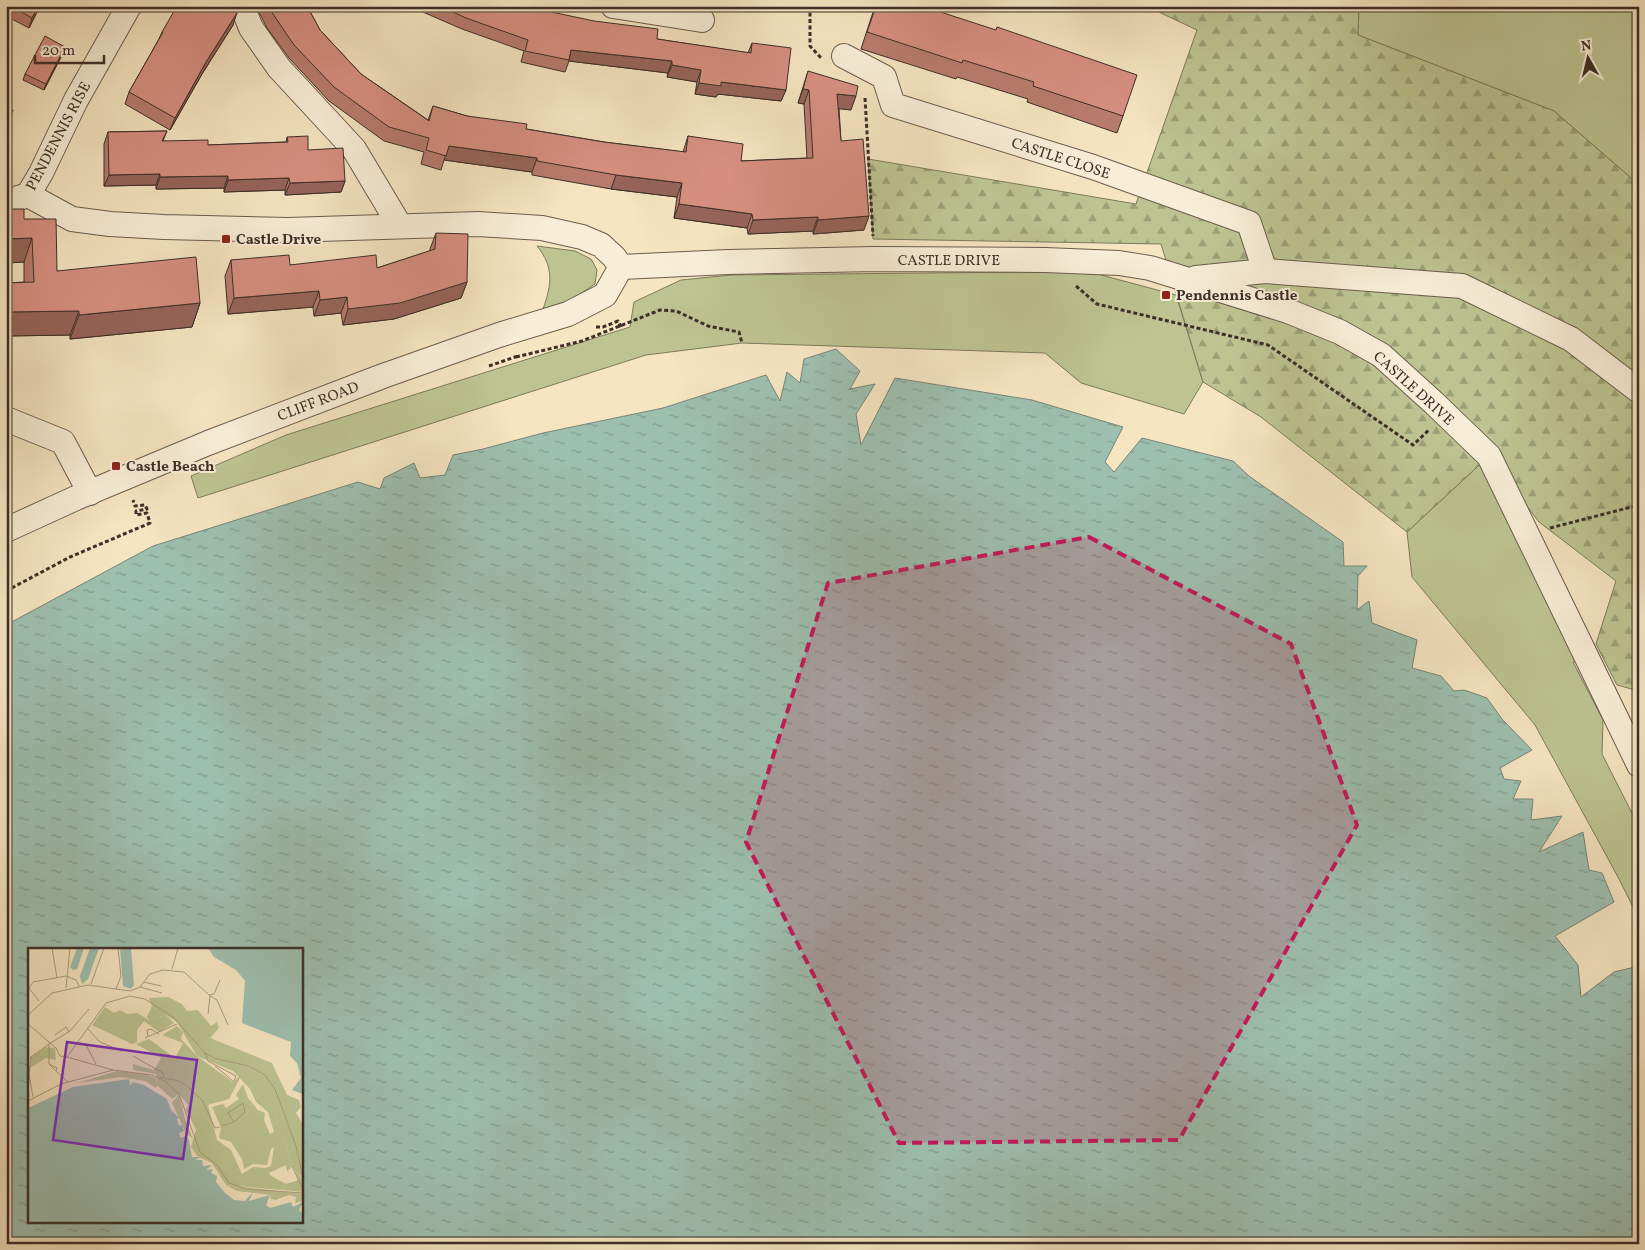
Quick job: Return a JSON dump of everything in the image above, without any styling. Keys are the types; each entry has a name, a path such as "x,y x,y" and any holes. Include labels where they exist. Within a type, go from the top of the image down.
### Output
{"street":[{"name":"PENDENNIS RISE","path":"17,199 41,173 76,100 129,6"},
{"path":"242,6 251,28 278,68 354,149 400,226"},
{"path":"613,6 702,20"},
{"name":"CASTLE CLOSE","path":"844,56 884,77 893,105 1093,167 1249,223 1265,271"},
{"path":"17,199 72,219 110,224 164,227 288,230 478,224 542,228 582,237 601,245 614,257 621,267"},
{"name":"CASTLE DRIVE","path":"621,267 728,262 874,259 1045,260 1119,263 1150,268 1288,311 1340,332 1381,355 1488,456 1639,765"},
{"name":"CLIFF ROAD","path":"6,530 208,442 383,376 499,335 568,314 605,294 621,267"},
{"path":"1184,279 1265,271 1462,286 1571,339 1639,392"},
{"path":"6,419 64,442 90,493"}],"path":[{"path":"866,122 874,259"},
{"path":"1075,285 1097,304 1268,345 1412,446 1445,415"},
{"path":"513,358 582,342 660,310 676,311 708,326 739,332 742,343"},
{"path":"618,321 621,327"},
{"path":"6,591 70,557 150,523 147,513 136,515 136,511 147,509 145,505 135,506 132,497"},
{"path":"1527,534 1639,505"}],"highlighted area":[{"path":"1089,537 1291,644 1357,825 1179,1140 899,1143 746,842 828,583"}],"green space":[{"path":"1146,6 1359,6 1358,35 1554,111 1639,185 1639,691 1617,685 1596,644 1616,581 1539,522 1489,456 1407,532 1261,417 1203,382 1161,244 873,239 868,159 1136,204 1197,30"},
{"path":"1359,6 1639,6 1639,185 1554,111 1358,35"},
{"path":"537,246 575,251 591,259 597,270 595,284 571,300 543,309 550,284 550,276 543,254"},
{"path":"1045,260 1176,295 1203,382 1184,414 1081,383 1045,353 742,343 646,355 198,498 191,476 286,435 630,327 634,302 681,280 731,275 1029,272"},
{"path":"1489,456 1589,660 1573,662 1603,720 1602,754 1639,827 1639,919 1535,725 1412,577 1407,532"}],"water":[{"path":"836,349 860,371 850,389 875,384 856,414 861,445 895,378 1032,400 1123,427 1105,462 1114,472 1142,438 1233,461 1249,476 1343,542 1344,566 1367,566 1358,576 1357,610 1369,601 1372,623 1417,640 1412,668 1441,676 1454,691 1464,690 1487,698 1502,719 1532,750 1500,768 1504,779 1521,781 1513,799 1533,799 1531,820 1562,816 1539,852 1583,832 1589,870 1602,873 1614,902 1555,936 1578,965 1581,997 1614,972 1639,966 1639,1244 6,1244 6,625 153,546 358,482 380,489 384,478 414,463 420,478 445,475 453,455 543,433 663,408 766,375 780,401 787,372 800,383 804,359"}],"building":[{"path":"11,6 38,6 32,18"},
{"path":"177,6 226,6 237,13 206,62 175,118 129,92"},
{"path":"269,6 307,6 320,30 361,74 429,121 433,106 467,116 527,124 526,129 604,142 686,152 688,136 743,144 741,161 813,158 809,90 803,89 808,71 858,86 856,96 837,94 841,141 863,139 869,216 818,220 818,217 753,220 752,214 679,204 682,183 616,175 537,161 537,158 449,146 446,156 426,150 429,138 389,127 334,87 294,45"},
{"path":"440,6 527,6 594,21 658,29 657,39 751,53 752,43 791,48 786,90 721,82 721,86 699,83 701,70 672,65 672,61 571,50 569,60 525,51 528,40 466,18"},
{"path":"876,6 922,6 996,30 997,27 1137,75 1123,116 1033,86 1034,82 963,60 962,63 867,32"},
{"path":"45,36 65,47 46,84 25,74"},
{"path":"6,106 13,110 6,122"},
{"path":"167,131 162,141 208,140 208,145 288,142 287,137 308,136 308,150 343,148 345,181 290,183 289,178 228,180 228,176 160,177 160,174 109,175 108,132"},
{"path":"6,209 24,209 24,219 56,219 57,271 196,257 200,303 79,315 79,311 7,312 7,283 34,282 32,238 6,239"},
{"path":"436,233 468,234 467,282 400,303 348,309 347,297 320,300 319,291 234,298 231,260 289,255 290,265 376,255 377,268 435,249"}],"place":[{"name":"Castle Drive","path":"226,239"},
{"name":"Pendennis Castle","path":"1166,295"},
{"name":"Castle Beach","path":"116,466"}]}
